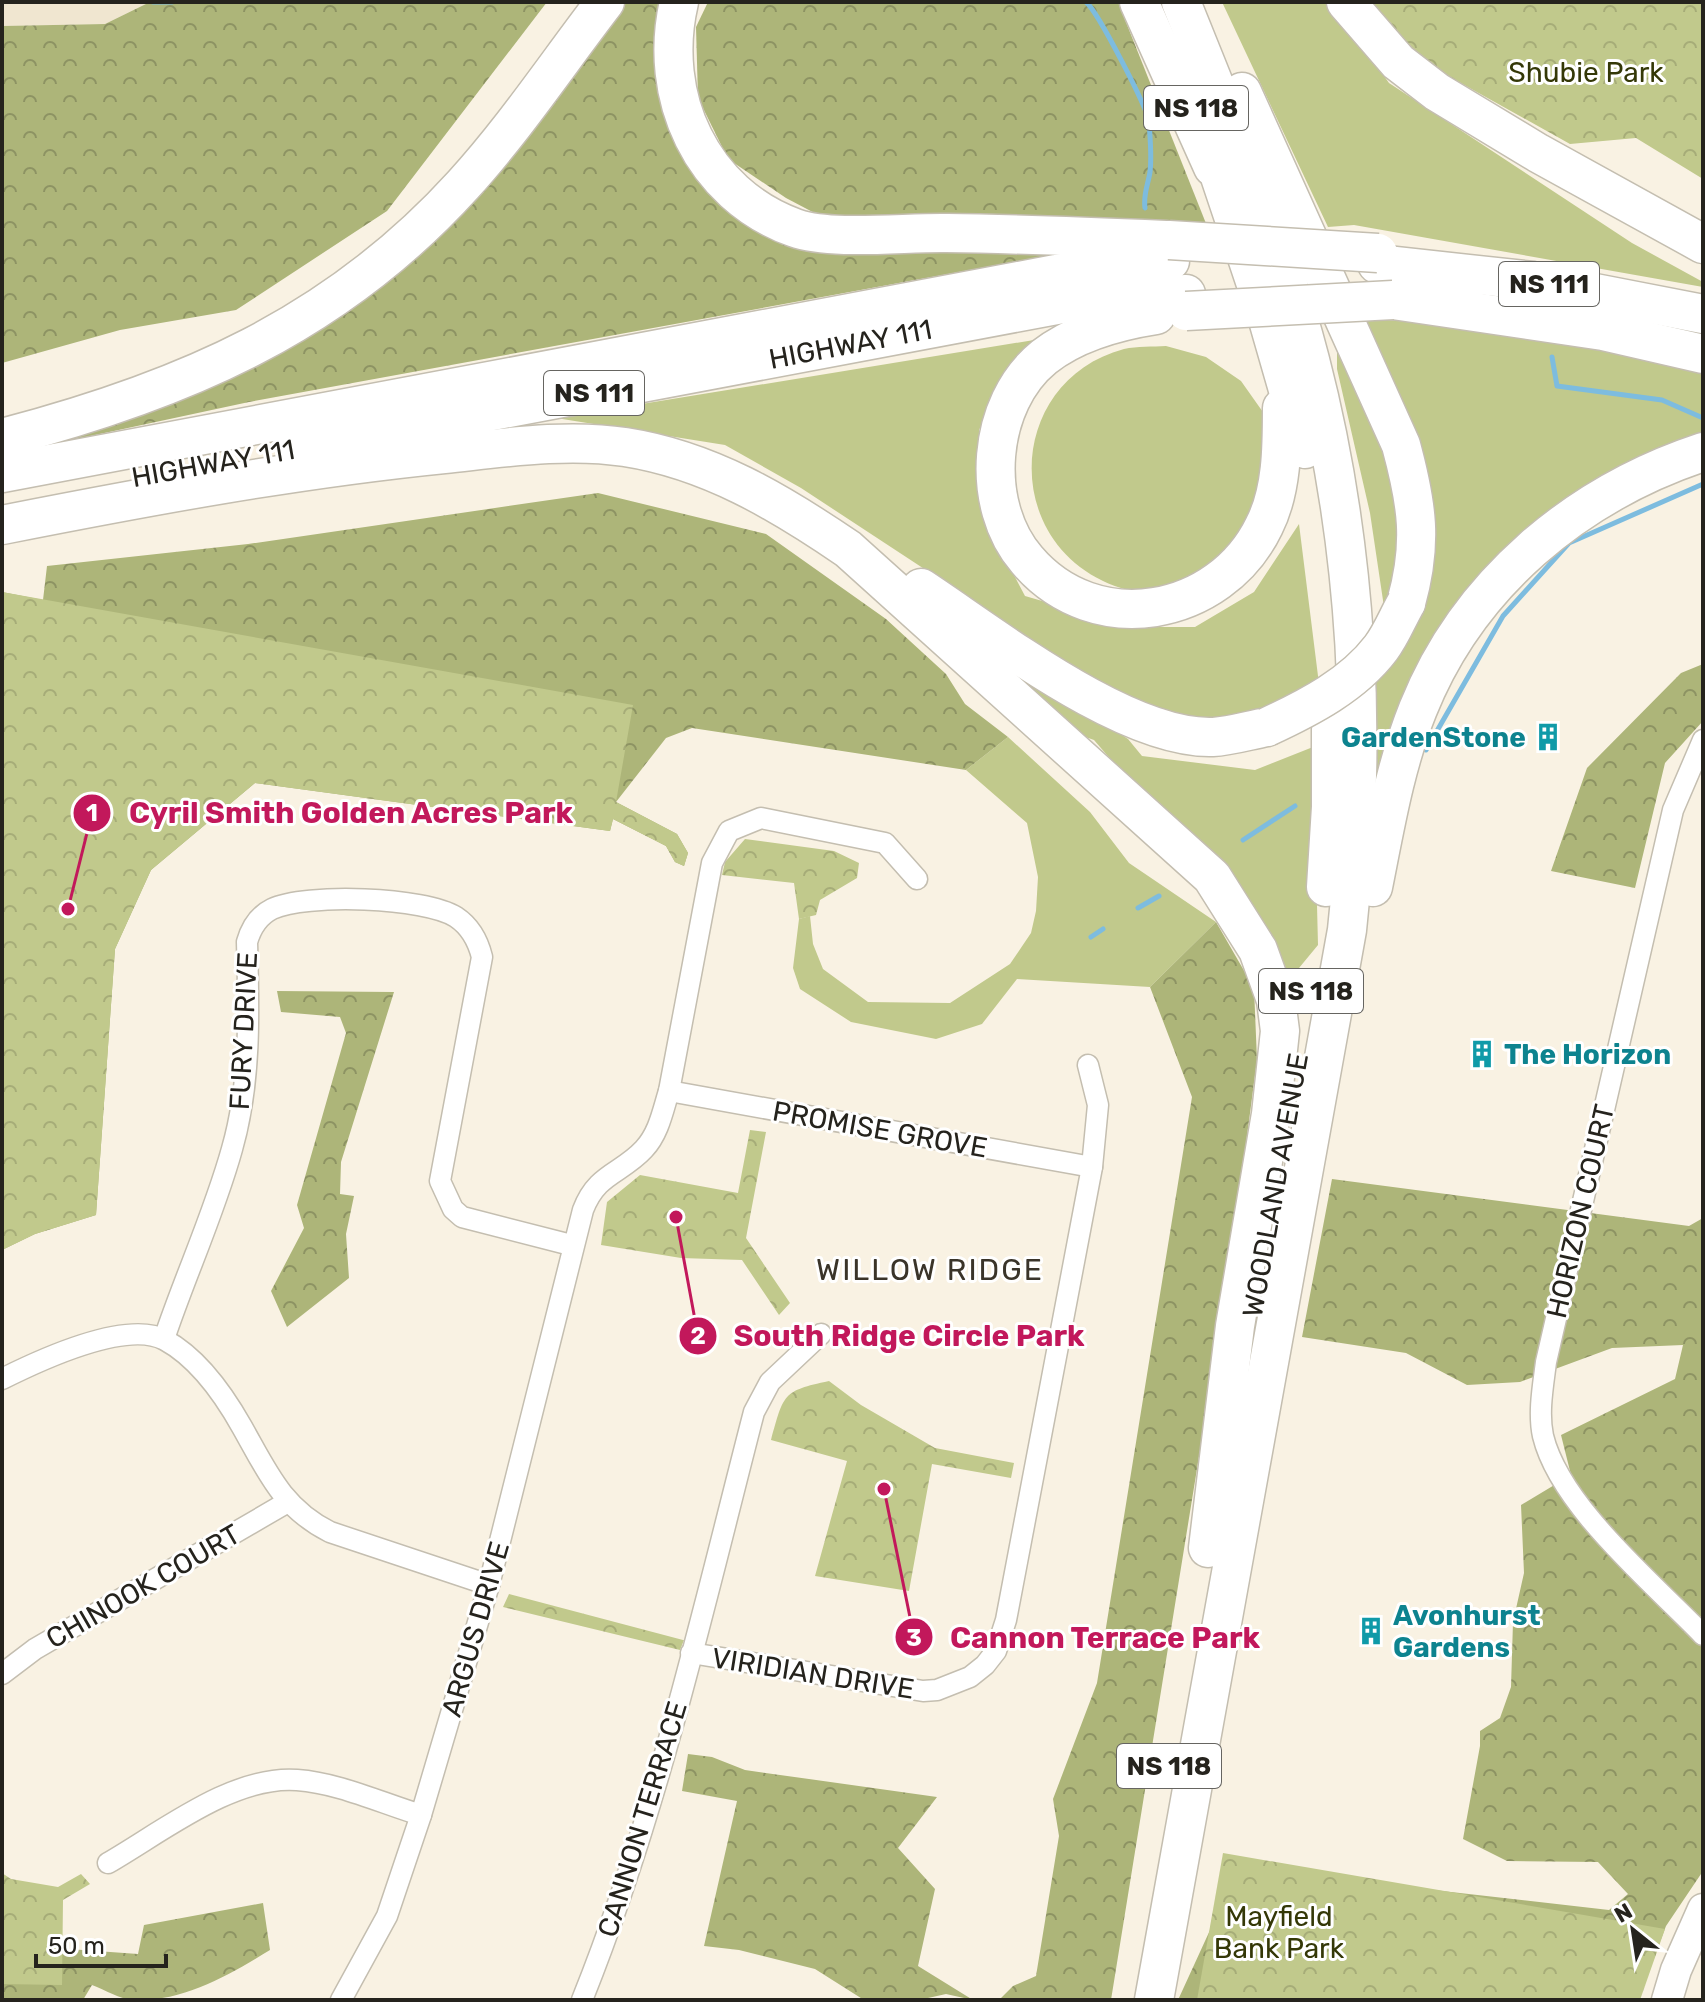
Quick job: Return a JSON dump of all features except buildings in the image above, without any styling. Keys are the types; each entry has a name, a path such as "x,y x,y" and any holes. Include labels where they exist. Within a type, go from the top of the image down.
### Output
{"highway":[{"path":"2,438 132,402 202,374 278,335 351,286 409,239 463,185 605,2"},
{"path":"679,2 672,32 674,85 689,132 716,176 754,208 798,229 1178,277 1385,271"},
{"path":"1139,2 1235,215"},
{"name":"NS 118","path":"1155,2 1235,215 1283,321"},
{"name":"NS 118","path":"1181,2 1270,230 1283,321"},
{"path":"848,549 902,576 1108,709 1154,729 1212,737 1267,727 1307,709 1345,682 1380,650 1406,603 1419,538 1415,496 1401,445 1202,2"},
{"path":"1346,2 1398,62 1437,92 1538,153 1703,244"},
{"name":"HIGHWAY 111","path":"1385,271 1603,331 1703,354"},
{"name":"HIGHWAY 111","path":"2,473 1056,274 1178,277 1304,292 1385,271 1533,281 1703,314"},
{"path":"1178,277 1126,320 1080,335 1043,358 1021,383 1005,413 997,444 999,500 1009,531 1027,561 1080,599 1109,606 1162,607 1214,587 1238,568 1266,524 1275,497 1282,429 1281,365"},
{"name":"HIGHWAY 111","path":"2,502 1078,301 1178,277"},
{"name":"WOODLAND AVENUE","path":"1127,2000 1306,1021 1321,926 1330,834 1330,664 1323,580 1301,428 1281,365 1283,321"},
{"name":"WOODLAND AVENUE","path":"1154,2000 1347,930 1358,807 1350,590 1341,517 1324,422 1283,321"},
{"path":"2,525 257,478 409,458 564,445 623,447 677,459 732,478 791,510 848,549 1212,877 1241,918 1269,978 1280,1031 1269,1129 1235,1326 1208,1548"},
{"path":"1314,1117 1345,1027 1389,805 1405,746 1426,690 1449,647 1479,603 1549,533 1606,494 1645,474 1703,452"}],"street":[{"name":"HORIZON COURT","path":"1703,740 1682,784 1658,870 1546,1362 1542,1401 1543,1434 1566,1487 1601,1529 1703,1635"},
{"name":"ARGUS DRIVE","path":"341,2000 387,1916 421,1815 489,1585 534,1413 571,1245 590,1193 598,1182 644,1149 659,1124 669,1091 712,863 729,831 761,818 885,843 917,879"},
{"name":"FURY DRIVE","path":"164,1339 232,1150 241,1111 246,1071 247,942 250,929 272,909 291,902 368,899 436,908 463,922 477,939 482,957 440,1181 453,1209 462,1217 571,1245"},
{"name":"VIRIDIAN DRIVE","path":"691,1653 923,1691 957,1683 985,1665 996,1651 1006,1620 1092,1167 1098,1105 1088,1065"},
{"name":"PROMISE GROVE","path":"669,1091 1092,1167"},
{"name":"CANNON TERRACE","path":"582,2000 608,1935 691,1653 754,1412 770,1382 821,1334"},
{"path":"2,1379 63,1350 104,1339 140,1336 164,1339 221,1392 269,1480 286,1503 306,1520 330,1532 489,1585"},
{"name":"CHINOOK COURT","path":"2,1674 35,1649 286,1503"},
{"path":"108,1863 228,1793 269,1781 295,1779 324,1784 421,1815"},
{"path":"1667,2000 1676,1970 1703,1909"}],"shaded area":[{"path":"2,2 150,2 105,24 2,26"}],"green space":[{"path":"150,2 547,2 387,211 236,310 120,330 2,363 2,26 105,24"},
{"path":"617,2 669,2 669,82 745,206 1074,251 249,402 2,455 383,269"},
{"path":"708,2 1118,2 1207,226 843,228 786,198 728,159 698,98 696,27"},
{"path":"1222,2 1331,2 1389,83 1632,243 1703,282 1703,287 1354,225 1328,227"},
{"name":"Shubie Park","path":"1341,2 1703,2 1703,179 1636,138 1570,144 1441,72"},
{"path":"1362,318 1533,331 1703,364 1703,445 1538,532 1376,794 1374,672 1416,604"},
{"path":"1040,339 1013,365 979,430 984,518 1025,596 1132,627 1195,627 1254,592 1299,524 1319,684 1287,706 1236,719 1178,719 1110,691 801,488 725,445 556,418"},
{"path":"1337,343 1417,514 1384,607 1370,513 1337,369"},
{"path":"1166,346 1206,357 1241,381 1265,415 1277,455 1230,567 1173,590 1142,593 1103,581 1069,558 1047,528 1034,494 1032,458 1040,422 1058,391 1086,366 1124,349"},
{"path":"598,493 766,534 886,619 946,674 965,704 1008,737 966,770 692,728 666,738 616,802 677,834 688,853 684,866 675,862 666,846 613,819 610,831 255,783 151,870 115,949 96,1215 35,1234 2,1250 2,592 43,600 47,566 248,544"},
{"path":"2,592 633,705 616,802 677,834 688,853 684,866 675,862 666,846 613,819 610,831 255,783 151,870 115,949 96,1215 35,1234 2,1250"},
{"path":"961,628 1128,739 1142,756 1255,770 1313,747 1318,945 1299,968 1297,1004 1195,839 1182,842 1094,740 1057,727"},
{"path":"1703,664 1703,721 1665,763 1635,888 1551,871 1587,768 1681,673"},
{"path":"1008,737 1090,812 1129,863 1216,922 1150,987 1017,979 982,1024 936,1039 851,1022 800,989 793,968 799,919 810,916 813,944 823,969 868,1002 950,1003 1010,964 1031,933 1036,911 1038,877 1027,823 966,770"},
{"path":"745,839 834,851 859,863 857,878 820,900 816,915 799,919 794,883 722,875 725,862"},
{"path":"1216,922 1254,988 1257,1060 1230,1265 1111,2000 999,2000 1013,1986 1036,1976 1059,1836 1053,1799 1097,1683 1192,1097 1150,987"},
{"path":"277,991 394,992 341,1162 340,1194 354,1196 346,1234 349,1278 287,1327 271,1291 304,1228 297,1205 346,1033 340,1017 281,1012"},
{"path":"750,1130 766,1132 746,1238 790,1303 779,1315 742,1260 681,1258 601,1245 607,1202 640,1175 738,1193"},
{"path":"1332,1179 1689,1226 1703,1218 1703,1871 1666,1926 1638,2000 1178,2000 1227,1893 1275,1872 1609,1910 1628,1894 1598,1862 1507,1861 1463,1839 1480,1731 1500,1718 1511,1687 1513,1622 1524,1573 1521,1505 1571,1475 1561,1435 1675,1379 1683,1345 1612,1348 1520,1382 1467,1385 1406,1353 1302,1337"},
{"path":"829,1381 861,1405 935,1448 1014,1463 1011,1478 932,1464 909,1591 815,1576 847,1461 771,1440 787,1397 802,1388"},
{"path":"509,1594 684,1640 680,1650 503,1607"},
{"path":"688,1754 712,1757 745,1770 937,1797 898,1848 935,1889 918,1966 973,2000 946,1994 919,2000 864,2000 815,1969 739,1950 704,1946 737,1801 682,1791"},
{"name":"Mayfield Bank Park","path":"1223,1853 1665,1929 1640,2000 1197,2000"},
{"path":"2,1873 11,1879 58,1887 81,1874 90,1884 63,1900 62,1985 2,1984"},
{"path":"2,1897 55,1948 138,1954 144,1925 263,1903 270,1950 205,1985 170,1997 133,2000 92,1985 83,2000 2,2000"}],"waterway":[{"path":"153,2 172,2"},
{"path":"1086,2 1121,60 1149,122 1151,166 1145,208"},
{"path":"1552,357 1557,386 1662,400 1703,418"},
{"path":"1426,750 1503,616 1569,543 1703,484"},
{"path":"1243,840 1295,806"},
{"path":"1138,908 1159,896"},
{"path":"1091,937 1103,929"}],"place":[{"name":"GardenStone","path":"1548,737"},
{"name":"Cyril Smith Golden Acres Park","path":"68,909"},
{"name":"The Horizon","path":"1482,1054"},
{"name":"South Ridge Circle Park","path":"676,1217"},
{"name":"Cannon Terrace Park","path":"884,1489"},
{"name":"Avonhurst Gardens","path":"1371,1631"}],"district":[{"name":"WILLOW RIDGE","path":"930,1270"}]}
